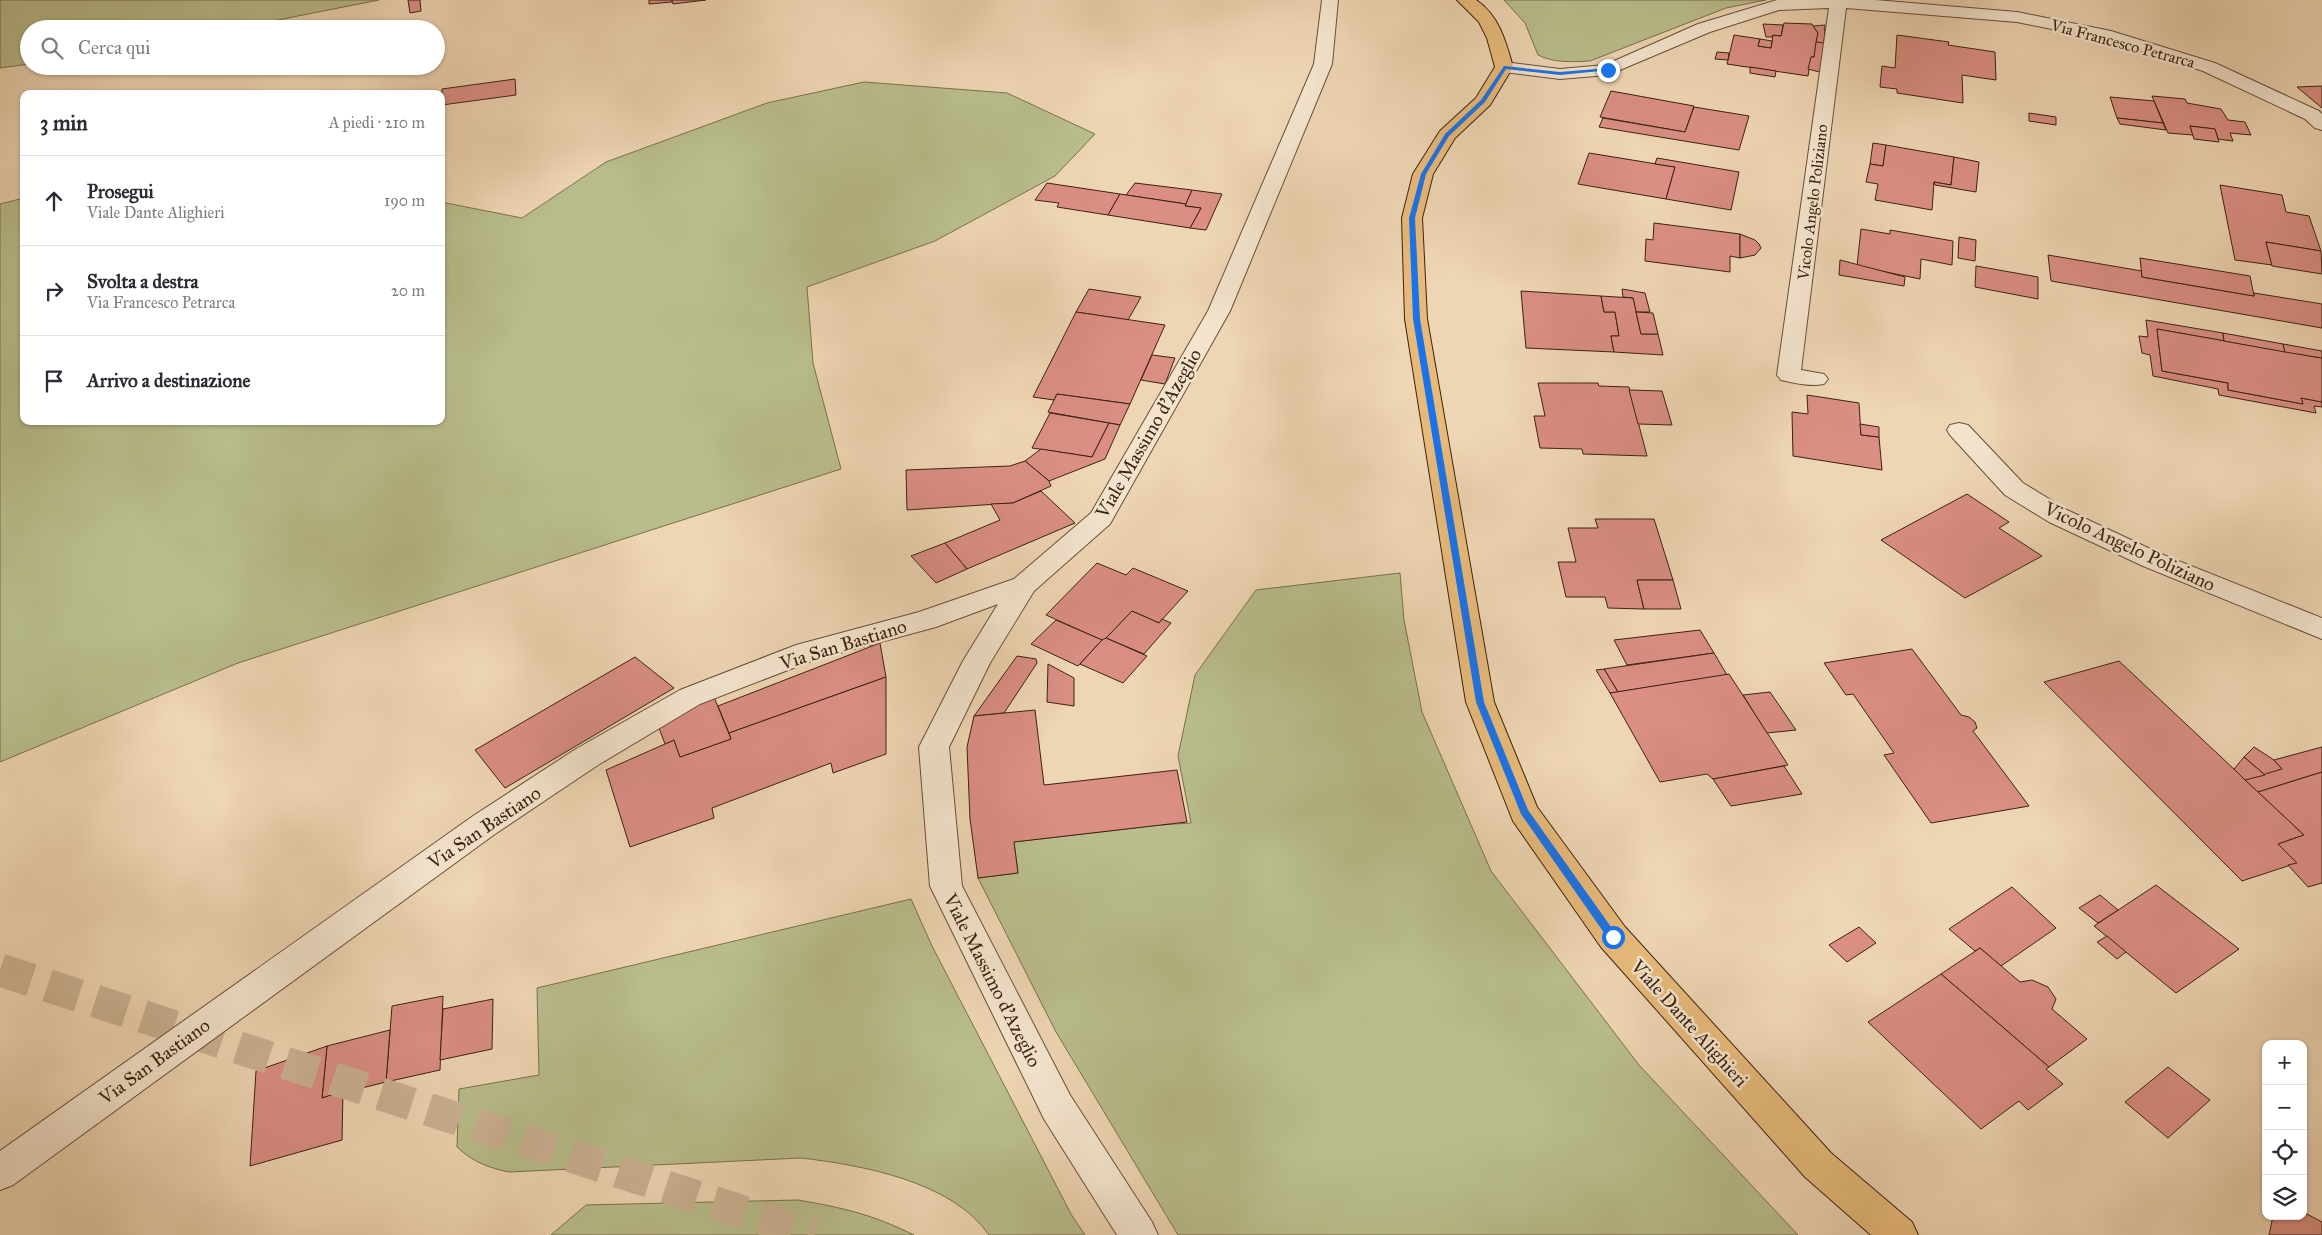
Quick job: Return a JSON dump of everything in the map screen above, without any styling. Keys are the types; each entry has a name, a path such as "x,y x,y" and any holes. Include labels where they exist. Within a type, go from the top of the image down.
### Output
{"main road":[{"path":"1465,0 1473,4 1488,20 1496,34 1504,67"},
{"name":"Viale Dante Alighieri","path":"1504,67 1483,101 1447,135 1424,174 1412,218 1416,319 1480,702 1524,812 1613,937 1818,1165 1899,1235"}],"street":[{"name":"Viale Massimo d'Azeglio","path":"1139,1235 1057,1107 946,886 934,747 977,661 1024,585 1102,518 1219,311 1323,64 1330,0"},
{"name":"Via Francesco Petrarca","path":"1504,67 1560,74 1608,70 1704,28 1777,5 1838,2 2017,17 2111,36 2209,67 2312,115 2322,124"},
{"name":"Vicolo Angelo Poliziano","path":"1816,379 1789,375 1838,2"},
{"name":"Vicolo Angelo Poliziano","path":"1959,430 2014,490 2058,516 2152,560 2322,630"},
{"name":"Via San Bastiano","path":"0,1173 484,825 587,757 690,697 806,652 926,620 1024,585"}],"green space":[{"path":"0,0 379,0 278,20 20,20 20,65 0,68"},
{"path":"1504,0 1766,0 1726,8 1590,61 1570,62 1557,61 1538,55 1525,23"},
{"path":"864,82 1007,93 1095,134 1055,176 935,241 807,287 813,363 841,469 238,663 0,762 0,204 20,199 20,425 445,425 445,203 522,218 606,162 767,103"},
{"path":"1400,573 1404,620 1422,712 1491,871 1639,1065 1798,1235 1178,1235 1056,1032 978,878 1018,873 1014,842 1191,823 1178,756 1195,675 1256,590"},
{"path":"911,899 932,946 1071,1214 1085,1235 989,1235 973,1216 952,1201 929,1189 877,1171 825,1161 801,1158 509,1172 482,1164 469,1157 457,1147 459,1089 539,1075 537,988"},
{"path":"798,1200 857,1213 914,1235 551,1235 586,1205"}],"building":[{"path":"408,0 420,0 421,11 410,13"},
{"path":"649,0 672,0 672,2 649,4"},
{"path":"672,0 706,0 673,4"},
{"path":"1784,23 1812,24 1818,33 1814,57 1811,57 1808,76 1727,64 1734,35 1760,39 1758,46 1771,48 1773,35 1781,36"},
{"path":"1763,24 1783,25 1781,36 1773,35 1772,37 1766,37"},
{"path":"1825,25 1824,44 1816,42 1818,33 1813,26"},
{"path":"1897,35 1949,42 1948,45 1995,52 1996,80 1962,75 1963,103 1897,93 1897,89 1880,87 1882,66 1895,68"},
{"path":"1760,39 1772,41 1771,48 1758,46"},
{"path":"1816,42 1832,44 1823,73 1808,69 1811,57 1814,57"},
{"path":"1717,52 1729,53 1728,60 1715,59"},
{"path":"1750,67 1776,71 1775,77 1750,73"},
{"path":"515,79 516,95 445,105 445,90 442,89"},
{"path":"2322,86 2322,108 2297,87"},
{"path":"1611,91 1694,106 1685,132 1600,117"},
{"path":"2152,96 2185,99 2187,103 2221,109 2228,120 2245,122 2251,135 2230,133 2233,141 2218,139 2215,129 2190,126 2193,135 2168,133"},
{"path":"2110,97 2154,101 2163,123 2117,118"},
{"path":"1694,107 1749,116 1739,150 1599,127 1603,118 1685,132"},
{"path":"2029,113 2056,117 2056,125 2029,121"},
{"path":"2117,118 2163,123 2166,130 2120,124"},
{"path":"2190,126 2215,129 2219,142 2194,139"},
{"path":"1873,143 1886,145 1883,166 1870,164"},
{"path":"1886,145 1954,157 1951,185 1934,182 1932,210 1875,200 1878,184 1866,182 1870,164 1883,166"},
{"path":"1589,153 1675,167 1666,199 1578,184"},
{"path":"1954,157 1979,162 1976,192 1935,185 1934,182 1951,185"},
{"path":"1657,158 1739,172 1731,210 1666,199 1675,167 1655,164"},
{"path":"1047,183 1120,194 1108,215 1057,207 1059,203 1035,200"},
{"path":"1135,183 1192,190 1186,204 1126,195"},
{"path":"2220,185 2282,195 2286,212 2309,216 2321,251 2266,242 2272,265 2235,260"},
{"path":"1192,190 1222,194 1206,230 1190,228 1201,208 1185,206"},
{"path":"1120,194 1201,208 1190,228 1108,215"},
{"path":"1654,223 1740,234 1740,258 1730,256 1730,272 1645,261 1646,239 1653,240"},
{"path":"1861,229 1890,234 1890,230 1953,241 1952,265 1921,259 1920,279 1857,266"},
{"path":"1740,234 1755,240 1759,244 1761,248 1755,255 1740,258"},
{"path":"1959,237 1976,240 1975,261 1958,258"},
{"path":"2266,242 2321,251 2322,274 2272,266"},
{"path":"2048,255 2142,271 2142,277 2254,296 2254,293 2322,304 2322,328 2051,281"},
{"path":"2140,258 2250,276 2254,296 2142,277"},
{"path":"1840,260 1905,277 1904,286 1839,275"},
{"path":"1976,266 2038,277 2038,299 1975,287"},
{"path":"1089,289 1141,297 1128,320 1076,312"},
{"path":"1622,289 1645,293 1650,312 1636,312 1633,298 1623,297"},
{"path":"1521,291 1601,296 1604,312 1615,312 1619,336 1611,336 1614,352 1526,348"},
{"path":"1601,296 1633,298 1641,334 1658,334 1663,355 1614,352 1611,336 1619,336 1615,312 1604,312"},
{"path":"1076,312 1165,325 1130,404 1057,394 1054,400 1033,397"},
{"path":"1636,312 1653,313 1658,334 1641,334"},
{"path":"2146,320 2223,333 2224,341 2157,329 2162,371 2228,383 2228,390 2303,404 2301,398 2322,402 2322,407 2314,406 2316,413 2219,395 2218,389 2153,376 2150,355 2142,353 2139,336 2148,337"},
{"path":"2157,329 2322,358 2322,402 2301,398 2303,404 2228,390 2228,383 2162,371"},
{"path":"2223,333 2283,344 2285,352 2224,341"},
{"path":"2283,344 2322,351 2322,358 2285,352"},
{"path":"1152,355 1175,358 1165,384 1141,380"},
{"path":"1538,383 1598,383 1599,386 1629,387 1647,456 1583,454 1582,449 1540,448 1534,416 1545,416"},
{"path":"1629,390 1662,391 1672,425 1638,424"},
{"path":"1057,394 1130,404 1120,425 1048,412"},
{"path":"1807,395 1859,403 1861,435 1879,437 1882,470 1793,456 1792,412 1808,414"},
{"path":"1050,413 1109,423 1092,457 1032,448"},
{"path":"1109,423 1120,425 1105,459 1049,481 1025,461 1041,449 1092,457"},
{"path":"1860,424 1879,427 1879,437 1861,435"},
{"path":"1025,461 1049,481 1051,486 1013,503 907,510 906,470 1010,466"},
{"path":"1041,491 1075,523 967,569 945,543 1000,520 991,504 1013,503"},
{"path":"1967,494 2009,522 1999,528 2042,556 1965,598 1881,540"},
{"path":"1595,519 1654,519 1673,580 1637,580 1644,609 1608,608 1605,597 1566,597 1558,562 1576,562 1568,528 1598,528"},
{"path":"945,543 967,569 936,583 911,556"},
{"path":"1097,563 1126,575 1133,568 1188,591 1159,623 1132,611 1104,641 1046,615"},
{"path":"1637,580 1673,580 1681,609 1644,609"},
{"path":"1132,611 1159,623 1162,619 1171,623 1144,654 1106,638"},
{"path":"1056,620 1102,640 1078,666 1031,644"},
{"path":"1700,630 1714,653 1627,665 1614,640"},
{"path":"1106,638 1147,656 1123,683 1080,664"},
{"path":"880,643 886,677 729,733 718,706"},
{"path":"1912,649 1961,715 1969,717 1975,722 1977,728 1973,731 2029,806 1931,823 1884,755 1894,753 1853,694 1846,695 1824,663"},
{"path":"1714,653 1727,675 1618,692 1604,669"},
{"path":"1017,656 1036,659 1037,663 1004,713 974,716"},
{"path":"635,657 674,688 505,788 475,750"},
{"path":"2119,661 2304,835 2278,844 2297,863 2242,881 2044,682"},
{"path":"1048,664 1074,678 1074,706 1047,702"},
{"path":"1604,669 1618,692 1610,693 1596,670"},
{"path":"1729,674 1788,765 1713,779 1707,774 1660,782 1610,693"},
{"path":"886,677 886,754 833,773 831,763 712,808 714,818 630,847 606,770 674,740 680,757 731,739 729,733"},
{"path":"1770,692 1796,730 1767,733 1743,695"},
{"path":"714,697 731,739 680,757 674,740 665,744 657,723"},
{"path":"1035,710 1044,785 1177,770 1187,822 1014,842 1018,873 978,878 970,819 967,747 974,716"},
{"path":"2254,747 2274,760 2282,769 2265,775 2244,757"},
{"path":"2322,747 2322,772 2258,792 2245,780 2282,769 2274,760"},
{"path":"2244,757 2265,775 2245,780 2234,769"},
{"path":"1784,766 1802,794 1731,806 1713,779"},
{"path":"2322,772 2322,883 2308,887 2288,865 2297,863 2278,844 2304,835 2258,792"},
{"path":"2156,885 2239,949 2176,993 2094,926"},
{"path":"2012,887 2056,928 2001,966 1980,948 1975,951 1949,929"},
{"path":"2100,895 2118,910 2098,923 2079,908"},
{"path":"1859,927 1876,943 1847,962 1829,945"},
{"path":"2107,936 2126,952 2117,959 2097,942"},
{"path":"1980,948 2020,982 2032,980 2048,987 2056,999 2052,1009 2087,1039 2049,1067 1941,974"},
{"path":"1941,974 2049,1067 2046,1069 2063,1084 2028,1110 2019,1101 1981,1129 1868,1022"},
{"path":"443,996 440,1070 386,1082 392,1006"},
{"path":"493,999 492,1049 440,1060 443,1009"},
{"path":"390,1030 386,1082 322,1098 327,1046"},
{"path":"327,1046 322,1098 343,1091 342,1140 250,1166 256,1071"},
{"path":"2168,1067 2210,1100 2168,1138 2125,1102"},
{"path":"2307,1214 2322,1222 2322,1235 2269,1235 2272,1220 2307,1220"}],"tunnel":[{"path":"0,970 814,1235"}],"route":[{"path":"1608,70 1560,74 1504,67 1483,101 1447,135 1424,174 1412,218 1416,319 1480,702 1524,812 1613,937"}]}
